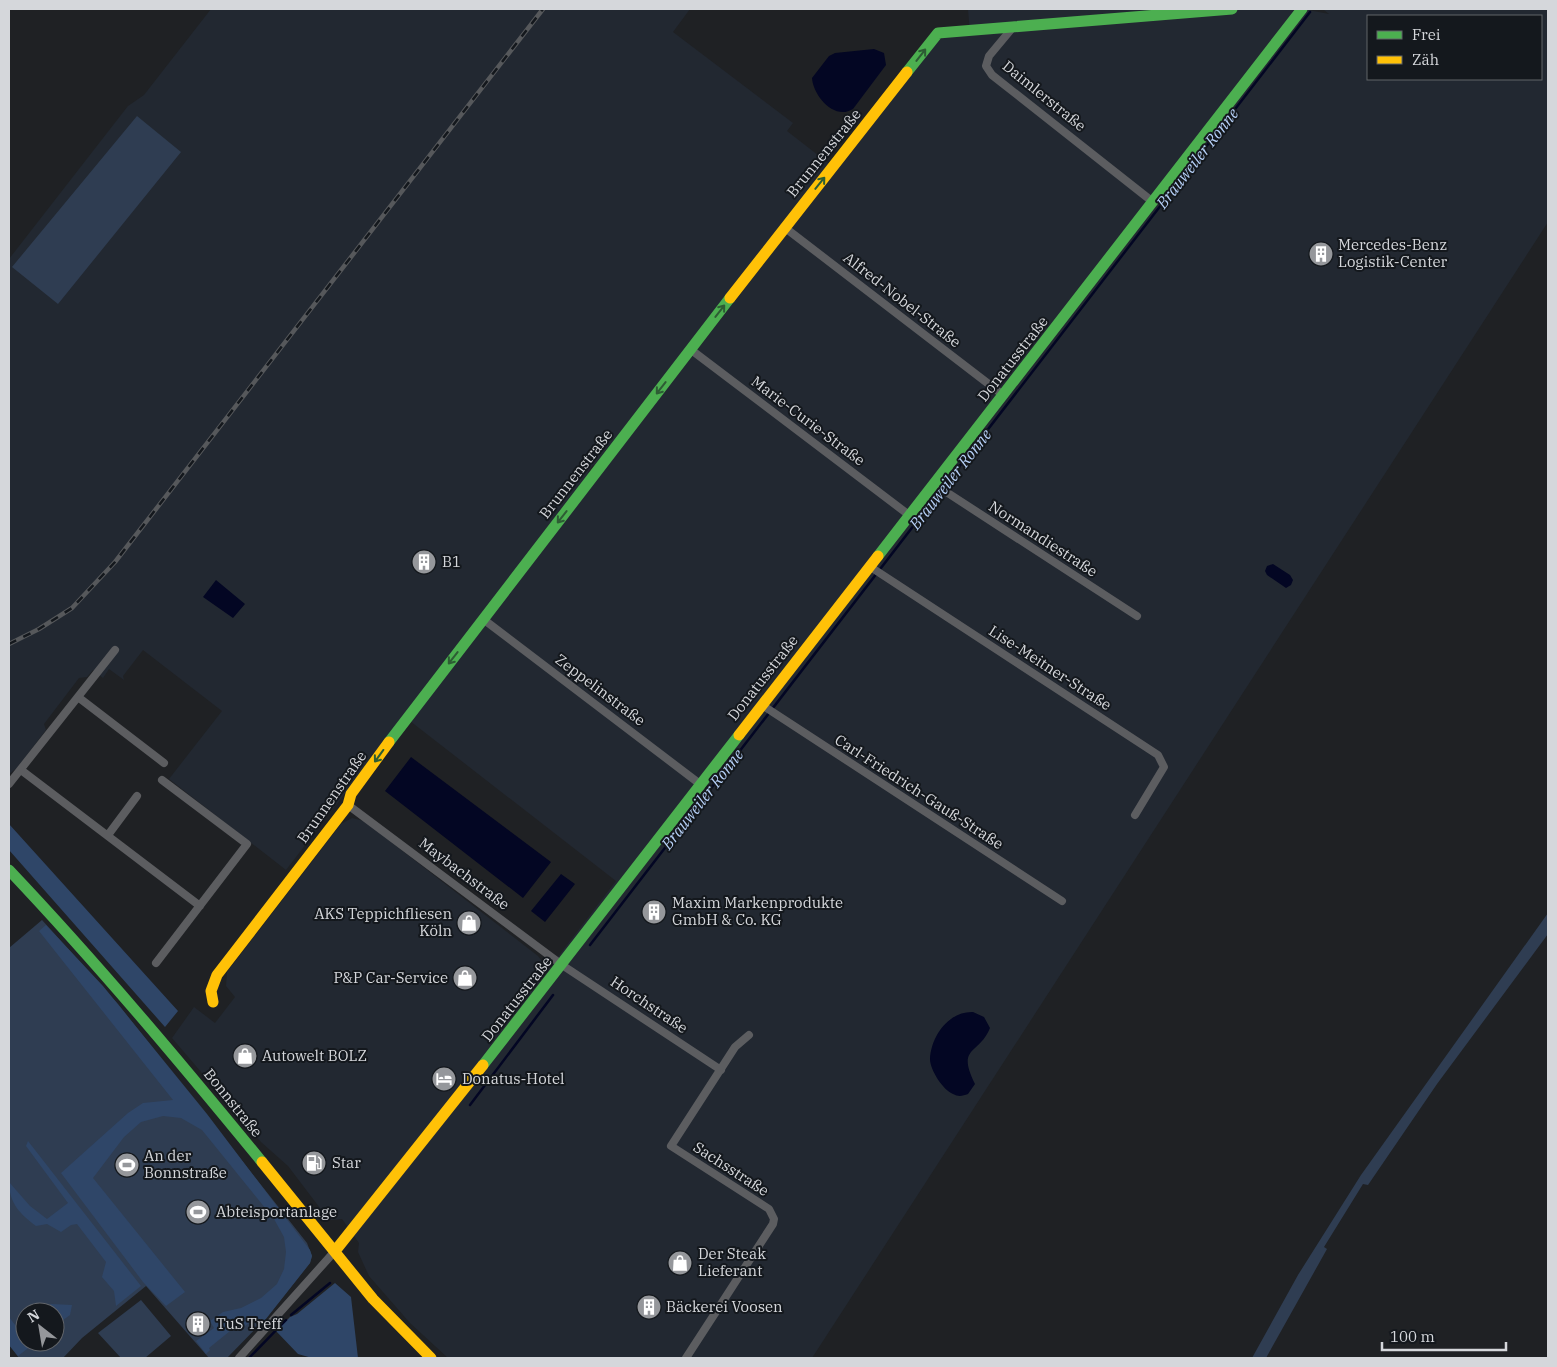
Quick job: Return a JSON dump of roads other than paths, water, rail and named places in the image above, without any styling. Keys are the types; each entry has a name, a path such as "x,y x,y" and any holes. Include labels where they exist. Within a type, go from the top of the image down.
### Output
{"street":[{"path":"1014,26 1232,9"},
{"name":"Donatusstraße","path":"239,1358 334,1251 562,965 700,784 764,707 910,515 936,485 1302,9"},
{"name":"Daimlerstraße","path":"1014,26 989,56 986,66 992,75 1153,202"},
{"name":"Brunnenstraße","path":"213,1002 211,991 217,975 348,805 351,794 784,227 938,33 1014,26"},
{"name":"Alfred-Nobel-Straße","path":"784,227 1003,396"},
{"name":"Marie-Curie-Straße","path":"690,349 910,515"},
{"name":"Normandiestraße","path":"936,485 947,494 1137,616"},
{"name":"Lise-Meitner-Straße","path":"871,567 1158,754 1164,767 1135,815"},
{"name":"Zeppelinstraße","path":"483,619 700,784"},
{"path":"9,784 115,650"},
{"path":"78,697 164,763"},
{"name":"Carl-Friedrich-Gauß-Straße","path":"764,707 1062,901"},
{"path":"21,770 200,906"},
{"path":"156,963 247,844 162,780"},
{"path":"108,835 138,796"},
{"name":"Maybachstraße","path":"348,805 562,965"},
{"name":"Bonnstraße","path":"9,870 78,943 162,1039 380,1306 431,1358"},
{"name":"Horchstraße","path":"562,965 721,1070"},
{"name":"Sachsstraße","path":"686,1358 773,1224 774,1219 769,1209 671,1146 735,1048 749,1035"}],"waterway":[{"name":"Brauweiler Ronne","path":"590,945 1310,12"},
{"name":"Brauweiler Ronne","path":"470,1105 553,995"},
{"path":"291,1315 330,1283"},
{"path":"249,1358 286,1320"}],"railway":[{"path":"9,644 39,629 72,608 115,562 543,9"}],"place":[{"name":"Mercedes-Benz Logistik-Center","path":"1321,254"},
{"name":"B1","path":"424,562"},
{"name":"Maxim Markenprodukte GmbH & Co. KG","path":"654,912"},
{"name":"AKS Teppichfliesen Köln","path":"469,923"},
{"name":"P&P Car-Service","path":"465,978"},
{"name":"Autowelt BOLZ","path":"245,1056"},
{"name":"Donatus-Hotel","path":"444,1079"},
{"name":"Star","path":"314,1163"},
{"name":"An der Bonnstraße","path":"127,1165"},
{"name":"Abteisportanlage","path":"198,1212"},
{"name":"Der Steak Lieferant","path":"680,1263"},
{"name":"Bäckerei Voosen","path":"649,1307"},
{"name":"TuS Treff","path":"198,1324"}]}
